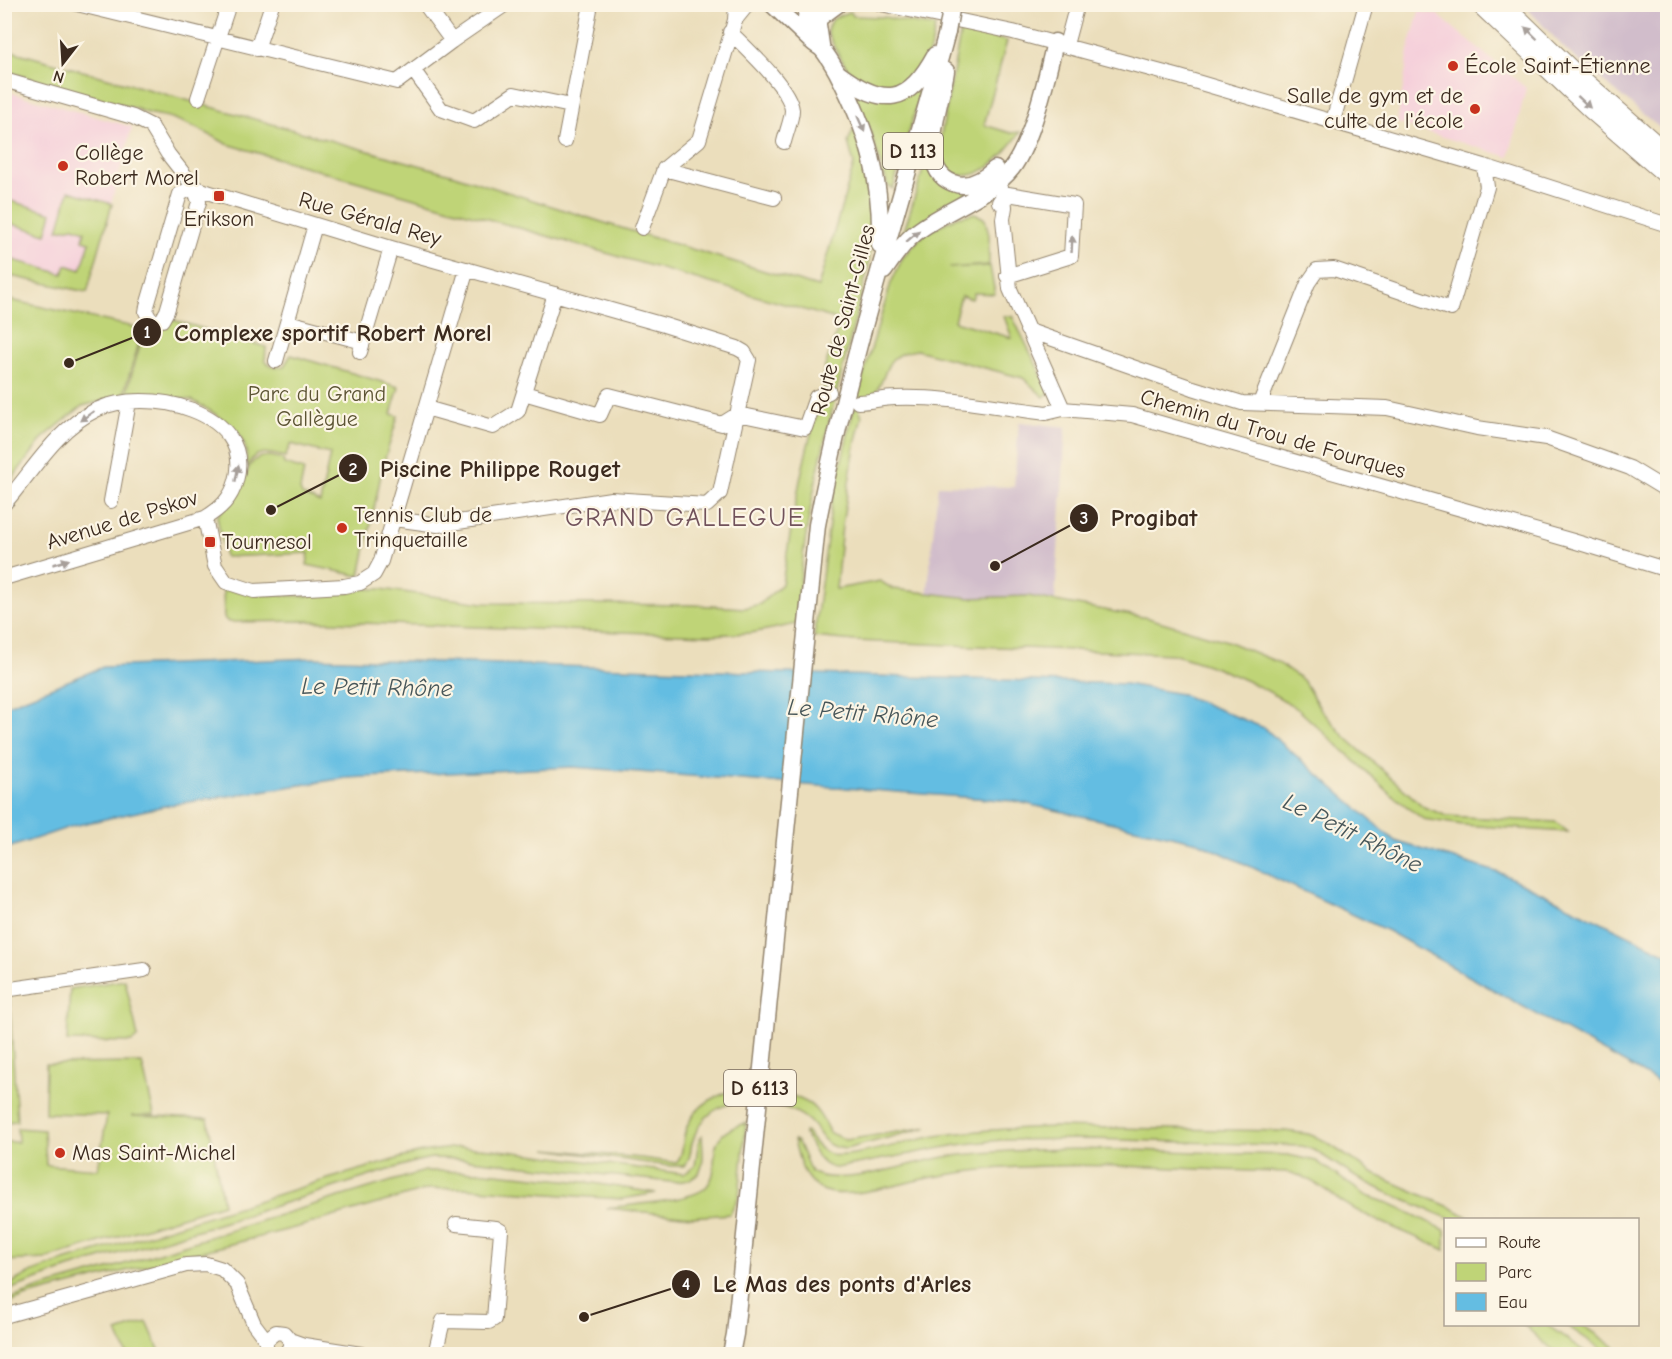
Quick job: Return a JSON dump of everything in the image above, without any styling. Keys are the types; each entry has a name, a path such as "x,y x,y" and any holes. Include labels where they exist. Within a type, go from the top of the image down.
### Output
{"highway":[{"path":"1481,4 1593,110 1668,175"},
{"path":"1502,4 1569,69 1668,156"}],"main road":[{"path":"772,4 816,44 836,71 864,131 878,182 881,211 876,282"},
{"path":"816,44 819,33 815,9 838,4"},
{"name":"Route de Saint-Gilles","path":"733,1354 802,652 817,525 829,461 876,282 947,32 952,4"},
{"path":"836,71 868,93 886,96 903,93 916,85 947,32"},
{"path":"947,32 948,51 932,144 932,162 939,175 951,183 966,184 994,196"},
{"path":"876,282 899,249 912,235 940,216 994,196 1008,157 1029,131 1060,44"}],"street":[{"path":"77,4 397,82 452,40 506,4"},
{"path":"198,98 229,4"},
{"path":"257,49 272,4"},
{"path":"425,4 452,40"},
{"path":"565,141 591,4"},
{"path":"642,228 664,169 699,140 732,26 736,4"},
{"path":"732,26 748,4"},
{"path":"881,4 1060,44 1333,121 1668,225"},
{"path":"1060,44 1077,4"},
{"path":"1333,121 1366,4"},
{"path":"732,26 788,99 792,111 784,142"},
{"path":"414,71 441,109 474,121 514,94 571,106"},
{"path":"4,80 133,117 151,126 168,154 194,187 200,202 167,311 162,320 152,322 146,312 147,306 180,194 194,187"},
{"path":"1260,404 1308,283 1317,270 1334,269 1451,309 1487,187 1484,166"},
{"path":"664,169 774,198"},
{"name":"Rue Gérald Rey","path":"194,187 391,248 737,348 744,352 749,360 738,414"},
{"path":"1007,276 1071,256 1074,205 1014,195 994,196 1007,276 1010,289 1063,409"},
{"path":"276,361 315,225"},
{"path":"288,322 361,347 391,248"},
{"path":"205,518 215,566 226,582 254,591 344,586 360,583 374,574 381,561 394,519 467,269"},
{"path":"426,408 493,427 519,411 555,294"},
{"path":"1027,330 1192,388 1242,403 1387,408 1477,428 1546,438 1630,468 1668,490"},
{"path":"524,393 600,415 609,395 722,424 738,414 805,428 816,397 830,392"},
{"name":"Chemin du Trou de Fourques","path":"858,402 893,398 927,399 1046,412 1063,409 1132,415 1668,570"},
{"path":"111,501 129,402"},
{"name":"Avenue de Pskov","path":"4,504 60,435 97,410 129,402 160,402 189,408 225,430 239,456 239,468 232,493 218,511 205,518 4,578"},
{"path":"394,519 438,525 611,499 707,505 720,493 738,414"},
{"path":"4,990 144,970"},
{"path":"435,1354 443,1321 489,1322 494,1319 501,1231 496,1228 456,1224"},
{"path":"4,1316 186,1265 206,1264 222,1269 237,1284 254,1324 269,1336 284,1333 288,1348"},
{"path":"269,1336 266,1348 270,1354"},
{"path":"288,1348 304,1345 361,1354"},
{"path":"288,1348 324,1354"}],"shaded area":[{"path":"1524,5 1667,5 1667,134 1567,51"},
{"name":"École Saint-Étienne","path":"1419,11 1438,15 1526,88 1509,157 1397,123 1410,44"},
{"name":"Collège Robert Morel","path":"4,91 132,127 87,292 5,275"},
{"path":"1019,422 1066,427 1054,614 927,598 938,485 1014,487"}],"green space":[{"path":"851,12 853,16 884,17 935,26 932,45 917,74 903,84 877,87 861,81 850,73 827,32 835,18"},
{"path":"961,30 1007,41 984,125 1011,133 1021,132 988,168 967,175 956,175 943,170 938,152"},
{"path":"4,49 451,174 818,287 854,164 848,142 853,130 859,137 871,192 872,227 869,263 824,442 806,532 797,624 751,633 709,635 303,621 228,622 224,618 223,589 303,596 381,589 483,603 694,605 745,608 760,604 782,584 804,461 825,389 822,383 824,370 840,323 843,321 227,144 195,127 169,117 147,113 5,71"},
{"path":"922,86 893,189 888,186 868,125 847,87 860,95"},
{"path":"927,166 934,176 969,192 903,234 924,167"},
{"path":"69,191 112,204 87,292 5,275 6,258 63,274 66,265 81,270 90,242 83,240 85,231 74,227 58,230"},
{"path":"4,199 52,213 46,234 5,222"},
{"path":"975,213 985,219 989,235 989,265 949,268 990,266 995,294 974,293 972,299 961,296 954,321 1012,338 1004,316 1012,316 1050,392 1044,397 1023,378 917,350 896,356 888,366 879,387 871,397 858,406 862,416 842,525 836,589 880,581 893,589 970,598 1028,596 1148,618 1227,641 1277,662 1303,680 1321,710 1346,738 1424,807 1447,816 1556,822 1568,832 1463,825 1423,819 1392,795 1299,710 1238,677 1172,654 855,641 814,637 832,502 856,399 891,283 903,257 925,233 957,217"},
{"path":"5,299 143,329 123,396 82,406 43,438 5,488"},
{"name":"Parc du Grand Gallègue","path":"170,319 266,347 265,361 274,366 284,366 291,355 399,387 391,414 398,416 383,465 360,576 307,565 309,553 225,557 217,517 254,461 266,456 275,457 283,460 284,464 304,470 300,490 302,495 320,503 330,454 291,444 285,457 268,453 258,454 247,467 245,466 247,456 245,447 237,432 223,419 197,403 176,398 125,398 145,327 160,328"},
{"path":"125,980 138,1037 132,1042 67,1041 70,989"},
{"path":"4,995 9,995 17,1121 5,1122"},
{"path":"142,1063 154,1115 132,1116 208,1119 223,1204 45,1259 5,1261 5,1142 18,1142 17,1128 44,1130 46,1165 98,1169 107,1115 45,1113 46,1064"},
{"path":"751,1086 750,1099 721,1107 700,1124 685,1166 669,1166 547,1149 676,1163 681,1154 688,1125 700,1108 718,1096"},
{"path":"780,1087 814,1107 830,1133 846,1140 928,1127 846,1149 838,1148 824,1140 814,1126 800,1115 770,1103 771,1090"},
{"path":"746,1123 739,1196 730,1214 692,1217 606,1208 674,1199 705,1188 714,1171 716,1144 721,1136 730,1129"},
{"path":"1051,1127 1285,1131 1308,1134 1321,1139 1374,1174 1452,1208 1469,1218 1448,1218 1386,1192 1354,1176 1316,1151 1302,1146 1093,1139 1001,1140 957,1145 836,1168 820,1160 804,1133 808,1134 824,1152 840,1156 931,1137 991,1130"},
{"path":"702,1136 702,1164 697,1175 691,1179 671,1182 462,1159 431,1158 69,1268 6,1291 15,1281 37,1270 421,1152 459,1147 492,1149 684,1174 695,1166 699,1140"},
{"path":"794,1140 798,1142 811,1172 839,1178 876,1173 945,1157 1031,1150 1074,1149 1288,1155 1316,1161 1367,1196 1391,1204 1444,1230 1444,1250 1360,1212 1307,1179 1287,1172 1130,1166 1051,1166 973,1171 876,1190 835,1193 825,1191 812,1182 800,1163"},
{"path":"425,1171 486,1172 593,1183 656,1193 622,1199 465,1188 428,1189 298,1227 27,1296 5,1305 5,1301 37,1289"},
{"path":"147,1322 161,1354 127,1354 117,1332"},
{"path":"1525,1326 1548,1326 1588,1354 1560,1354"},
{"path":"1567,1326 1584,1326 1625,1354 1609,1354"}],"water":[{"name":"Le Petit Rhône","path":"313,658 1126,684 1181,694 1264,728 1395,841 1503,874 1667,954 1667,1087 1388,931 1198,842 1014,801 573,767 346,778 169,805 73,826 5,849 5,706 103,667"}],"place":[{"name":"École Saint-Étienne","path":"1453,66"},
{"name":"Salle de gym et de culte de l'école","path":"1475,109"},
{"name":"Collège Robert Morel","path":"63,166"},
{"name":"Erikson","path":"219,196"},
{"name":"Complexe sportif Robert Morel","path":"69,363"},
{"name":"Piscine Philippe Rouget","path":"271,510"},
{"name":"Tennis Club de Trinquetaille","path":"342,528"},
{"name":"Tournesol","path":"210,542"},
{"name":"Progibat","path":"995,566"},
{"name":"Mas Saint-Michel","path":"60,1153"},
{"name":"Le Mas des ponts d'Arles","path":"584,1317"}],"district":[{"name":"GRAND GALLEGUE","path":"685,518"}]}
